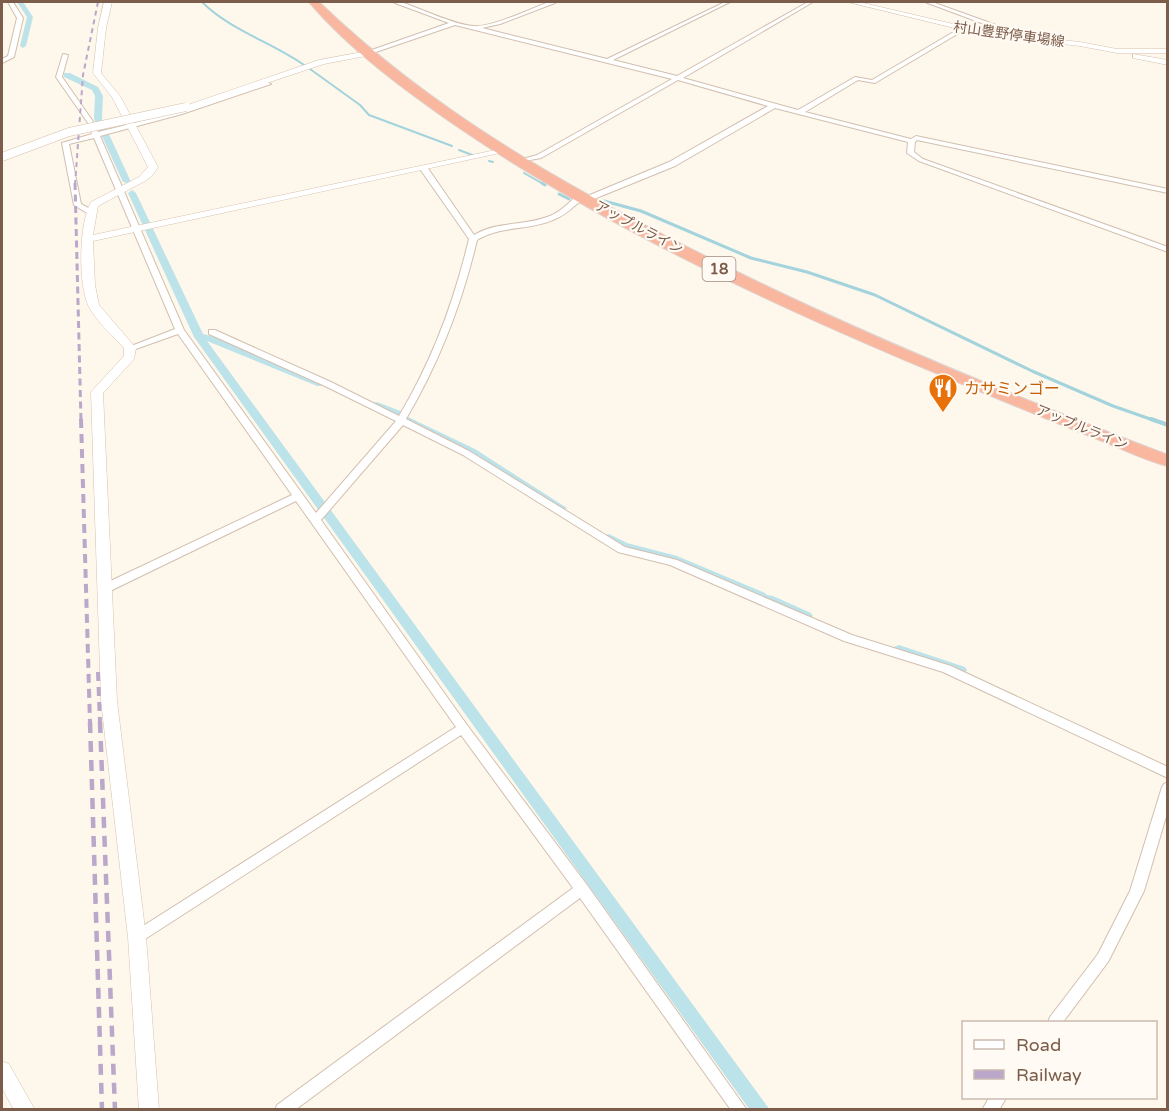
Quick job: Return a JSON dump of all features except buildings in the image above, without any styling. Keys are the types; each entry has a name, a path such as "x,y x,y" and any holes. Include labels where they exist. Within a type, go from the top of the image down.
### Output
{"highway":[{"name":"アップルライン","path":"314,2 368,53 433,103 505,151 583,198 753,287 878,344 1167,461"}],"street":[{"path":"2,61 11,57 20,18 11,2"},
{"path":"108,2 102,28 97,73 111,88 133,124 153,167 149,174 94,204 90,211 88,239 90,295 94,305 130,348 130,357 98,392 109,701 137,937 148,1110"},
{"path":"397,2 455,23 609,60 774,106 912,141 916,138 1167,191"},
{"path":"472,27 498,22 553,2"},
{"path":"609,60 728,2"},
{"path":"521,161 539,157 811,2"},
{"name":"村山豊野停車場線","path":"852,2 962,29 1117,51 1167,51"},
{"path":"928,2 1005,30 1052,41"},
{"path":"2,157 69,132 186,107 322,62 368,53 455,23"},
{"path":"800,112 857,78 873,82 962,29"},
{"path":"1117,51 1167,63"},
{"path":"65,55 58,77 98,135 140,229 180,330 299,496 318,516 463,728 582,889 740,1110"},
{"path":"90,211 78,206 65,143 215,103 268,84 264,82"},
{"path":"473,240 497,227 549,220 558,216 583,198 672,164 774,106"},
{"path":"912,141 910,153 921,160 1167,250"},
{"path":"88,239 505,151"},
{"path":"318,516 400,422 434,357 464,280 473,240 457,218 445,195 424,169"},
{"path":"130,348 180,330"},
{"path":"212,332 328,384 466,453 622,550 673,562 848,638 947,669 1167,773"},
{"path":"106,588 299,496"},
{"path":"137,937 463,728"},
{"path":"1056,1021 1103,958 1137,891 1167,787"},
{"path":"282,1110 582,889"},
{"path":"2,1070 25,1110"}],"waterway":[{"path":"20,2 30,17 23,46"},
{"path":"202,2 225,20 304,65"},
{"path":"310,69 360,105 369,115 452,146"},
{"path":"67,75 95,89 99,96 98,119 127,182"},
{"path":"459,150 475,156"},
{"path":"489,161 493,162"},
{"path":"524,173 545,185 542,183"},
{"path":"132,193 199,337"},
{"path":"559,194 569,199"},
{"path":"604,201 641,211 751,258 807,272 875,295 1032,371 1113,406 1156,421"},
{"path":"199,337 208,338 321,384"},
{"path":"199,337 761,1110"},
{"path":"377,405 399,414"},
{"path":"1151,419 1168,425"},
{"path":"408,420 471,451 561,508"},
{"path":"609,538 623,546 673,559 761,596"},
{"path":"769,599 807,616"},
{"path":"899,650 960,670"}],"railway":[{"path":"75,184 83,75 98,2"},
{"path":"75,184 81,421"},
{"path":"81,419 90,723"},
{"path":"98,672 100,723"},
{"path":"90,722 102,1110"},
{"path":"100,722 115,1110"}],"place":[{"name":"カサミンゴー","path":"943,414"}]}
